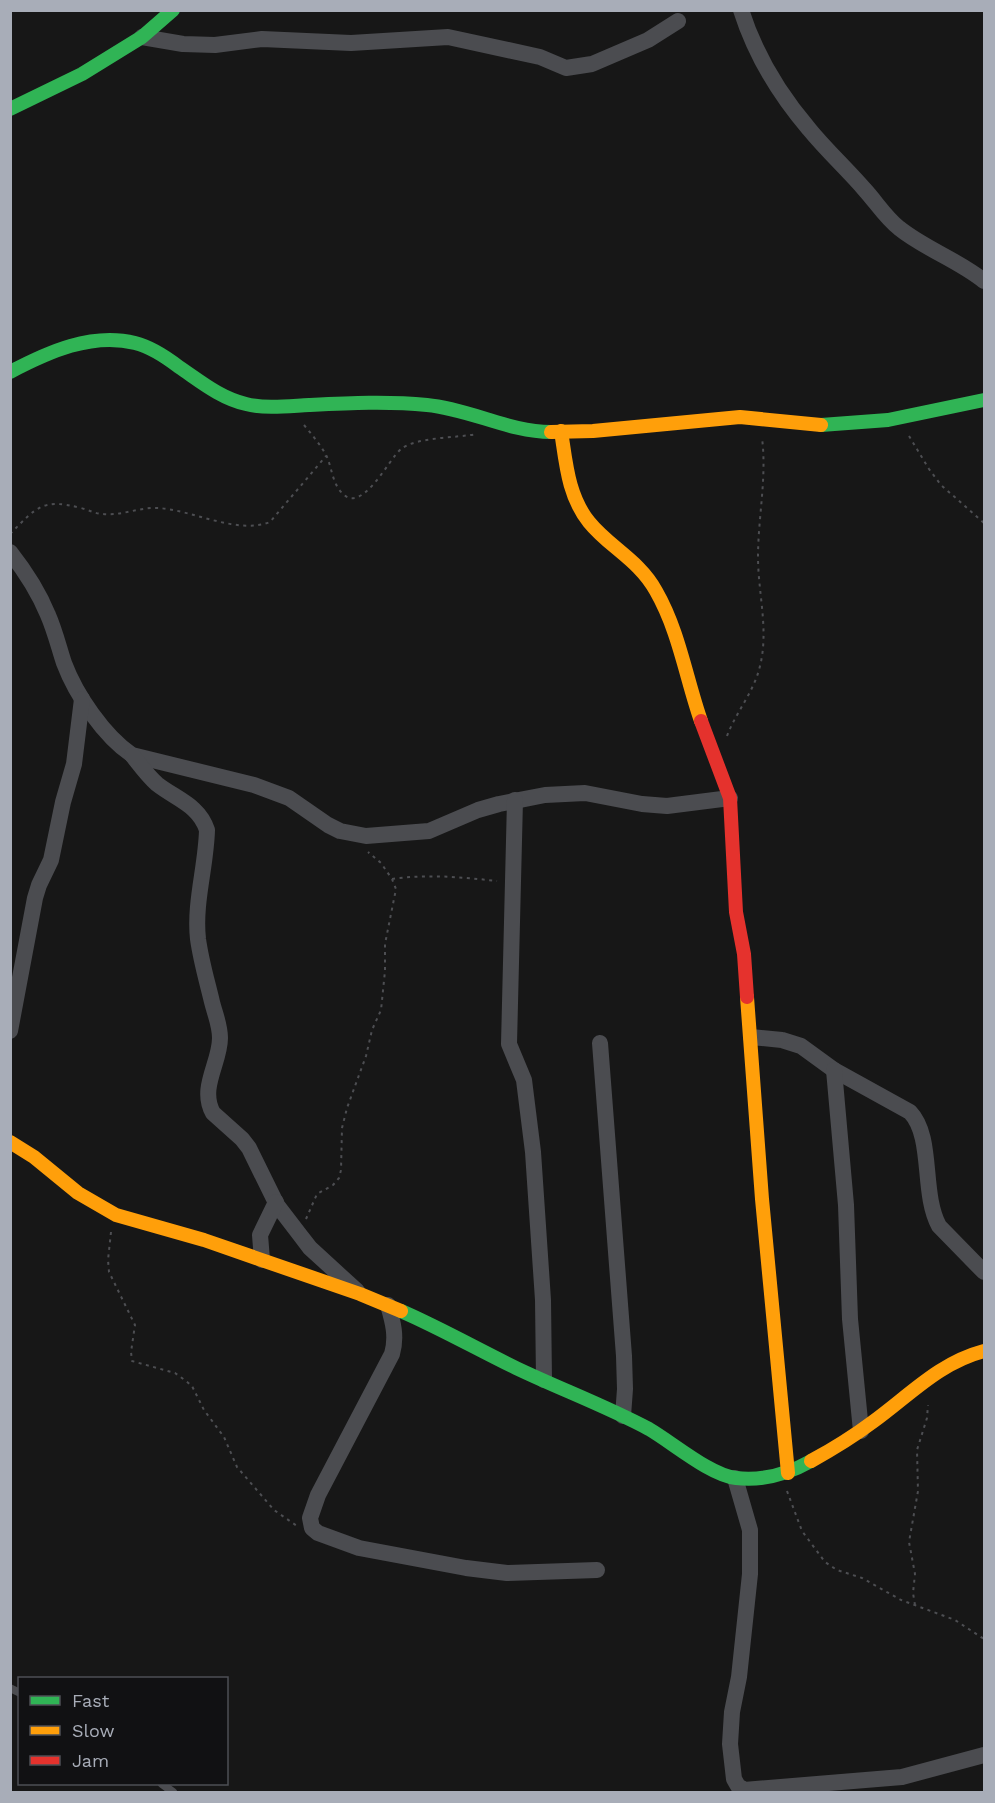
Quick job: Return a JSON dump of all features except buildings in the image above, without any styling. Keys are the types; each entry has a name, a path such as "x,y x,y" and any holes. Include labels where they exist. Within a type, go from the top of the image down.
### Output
{"street":[{"path":"10,109 82,74 142,37 172,10"},
{"path":"741,10 750,38 776,86 808,129 866,190 897,227 937,254 975,273 984,281"},
{"path":"142,37 183,44 215,45 262,39 351,43 448,37 540,57 566,68 592,64 648,40 678,21"},
{"path":"10,372 40,356 62,348 94,340 124,340 149,348 213,391 246,404 268,407 392,403 438,405 475,414 497,423 542,432 621,429 739,417 829,425 898,418 984,400"},
{"path":"561,431 569,482 577,505 590,524 637,565 655,588 666,609 683,659 692,696 715,756 722,782 730,798 736,912 744,954 762,1198 776,1326 784,1474"},
{"path":"10,552 48,615 64,664 82,699 94,716 157,783 195,809 204,821 207,841 197,913 198,938 220,1039 208,1090 208,1102 213,1113 249,1148 276,1202 300,1235 360,1293"},
{"path":"10,1031 35,898 51,860 63,802 74,764 82,699"},
{"path":"132,755 254,785 289,798 340,831 366,836 429,831 478,810 545,795 585,794 668,806 730,798"},
{"path":"515,800 509,1044 524,1080 533,1152 543,1300 544,1380"},
{"path":"751,1037 782,1040 801,1046 834,1070 910,1112 915,1118 923,1142 927,1186 934,1217 939,1226 984,1272"},
{"path":"600,1043 624,1356 623,1416"},
{"path":"834,1070 846,1205 850,1319 861,1431"},
{"path":"10,1142 34,1156 78,1193 114,1214 204,1240 360,1293 623,1416 712,1469 735,1478 759,1478 784,1474 861,1431 946,1365 965,1356 984,1351"},
{"path":"262,1260 260,1235 276,1202"},
{"path":"388,1305 394,1327 395,1340 392,1354 318,1495 310,1518 312,1528 318,1533 359,1548 466,1568 507,1573 597,1570"},
{"path":"735,1478 750,1530 750,1574 739,1677 732,1712 731,1762 734,1779 738,1786 744,1790 902,1777 984,1755"}],"path":[{"path":"715,756 734,717 752,688 760,666 763,648 763,615 758,560 764,453 757,417"},
{"path":"898,418 941,485 984,523"},
{"path":"302,423 326,456 332,476 343,496 358,498 367,491 398,451 407,444 486,433"},
{"path":"10,534 31,513 49,503 72,506 106,515 138,508 158,508 188,512 227,524 263,525 270,522 326,456"},
{"path":"300,1235 314,1198 339,1178 342,1128 347,1108 366,1056 372,1030 381,1010 385,944 396,889 381,863 368,852"},
{"path":"392,879 419,875 443,875 513,883"},
{"path":"114,1214 108,1260 109,1272 134,1321 132,1361 136,1364 175,1373 192,1386 204,1410 224,1437 233,1461 267,1502 295,1525 312,1528"},
{"path":"915,1606 912,1593 915,1574 909,1542 918,1491 917,1450 927,1418 928,1403"},
{"path":"784,1474 802,1531 825,1562 837,1570 862,1578 915,1606 955,1620 984,1639"}],"traffic: fast":[{"path":"10,109 82,74 142,37 173,10"},
{"path":"10,372 40,357 71,346 87,342 119,340 153,350 219,393 254,406 368,403 427,405 459,411 505,425 551,432"},
{"path":"821,425 888,420 984,400"},
{"path":"401,1311 516,1368 649,1429 703,1465 726,1476 746,1479 766,1477 793,1470 811,1461"}],"traffic: slow":[{"path":"551,432 593,431 740,417 821,425"},
{"path":"561,431 569,479 576,501 589,522 633,562 656,591 671,622 701,721"},
{"path":"747,997 762,1199 788,1473"},
{"path":"10,1142 34,1157 78,1193 116,1215 204,1240 360,1294 401,1311"},
{"path":"811,1461 859,1432 939,1371 968,1356 984,1351"}],"traffic: jam":[{"path":"701,721 730,798 736,912 744,954 747,997"}]}
